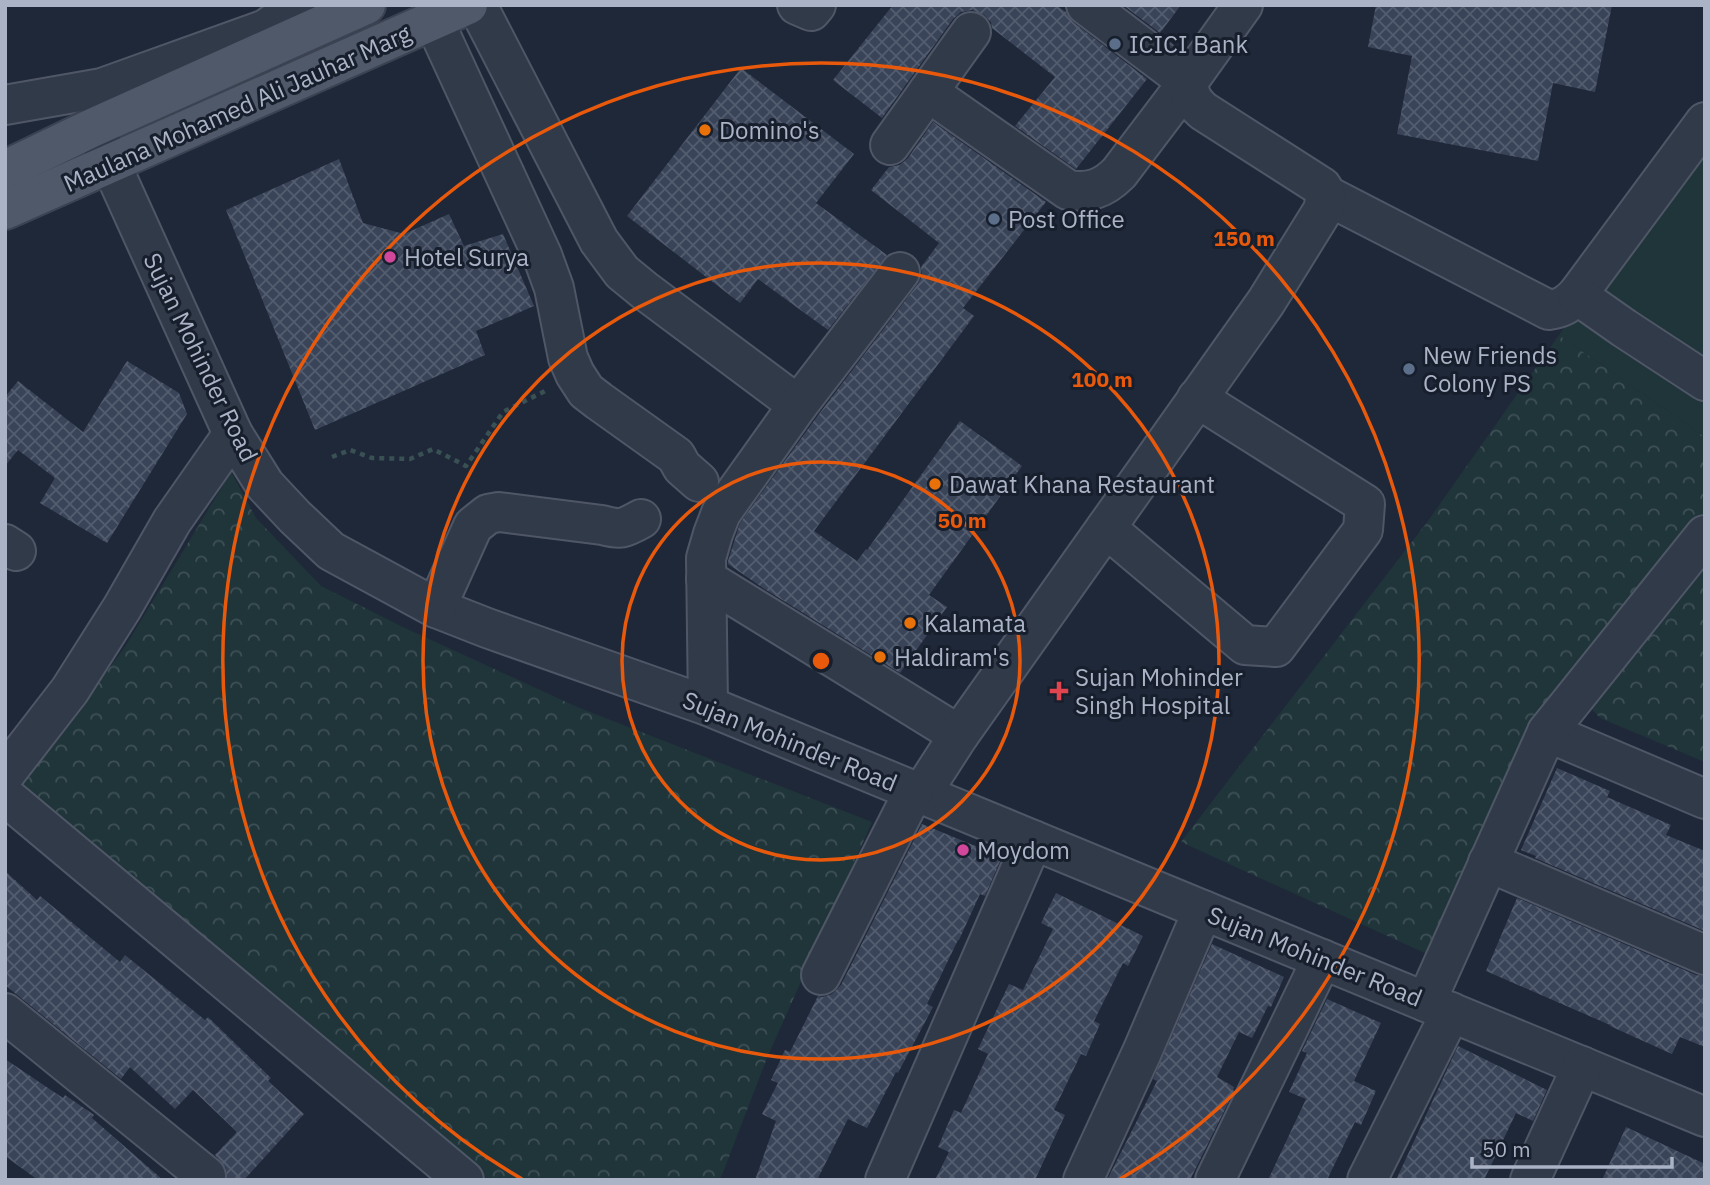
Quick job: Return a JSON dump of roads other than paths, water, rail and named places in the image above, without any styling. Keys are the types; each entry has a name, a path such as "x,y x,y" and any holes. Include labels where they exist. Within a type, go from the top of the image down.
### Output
{"main road":[{"name":"Maulana Mohamed Ali Jauhar Marg","path":"5,210 468,5"},
{"name":"Maulana Mohamed Ali Jauhar Marg","path":"5,170 355,8"}],"street":[{"path":"5,105 102,88 266,29 299,5"},
{"path":"477,5 599,241 622,272 798,405"},
{"path":"797,5 811,11 816,5"},
{"path":"1086,5 1188,82 1189,94 1203,111 1322,187 1326,195 1549,310 1566,306 1577,295 1705,122"},
{"path":"928,92 1068,190 1082,192 1108,184 1119,173 1243,5"},
{"path":"434,20 542,255 554,288 568,358 575,374 586,391 676,456 682,467 699,482"},
{"path":"890,145 971,32"},
{"name":"Sujan Mohinder Road","path":"94,127 233,435 265,485 331,551 436,608 708,706 1705,1117"},
{"path":"821,975 917,793 1273,291 1323,210 1326,195"},
{"path":"708,706 706,558 721,513 798,405 900,272"},
{"path":"1577,295 1705,381"},
{"path":"1106,528 1245,645 1276,647 1363,530 1365,504 1197,398"},
{"path":"5,774 71,690 172,521 233,435"},
{"path":"436,608 474,526 488,514 499,512 615,528 625,528 641,519"},
{"path":"1367,1180 1438,1007 1488,862 1547,732 1705,535"},
{"path":"706,579 959,735"},
{"path":"1547,732 1705,799"},
{"path":"5,796 464,1180"},
{"path":"885,1180 1033,840"},
{"path":"1488,862 1705,955"},
{"path":"1083,1180 1203,910"},
{"path":"1215,1180 1322,959"},
{"path":"5,1013 206,1177"},
{"path":"1530,1180 1582,1066"}],"place":[{"name":"ICICI Bank","path":"1115,44"},
{"name":"Domino's","path":"705,130"},
{"name":"Post Office","path":"994,219"},
{"name":"Hotel Surya","path":"390,257"},
{"name":"New Friends Colony PS","path":"1409,369"},
{"name":"Dawat Khana Restaurant","path":"935,484"},
{"name":"Kalamata","path":"910,623"},
{"name":"Haldiram's","path":"880,657"},
{"name":"Sujan Mohinder Singh Hospital","path":"1059,691"},
{"name":"Moydom","path":"963,850"}]}
